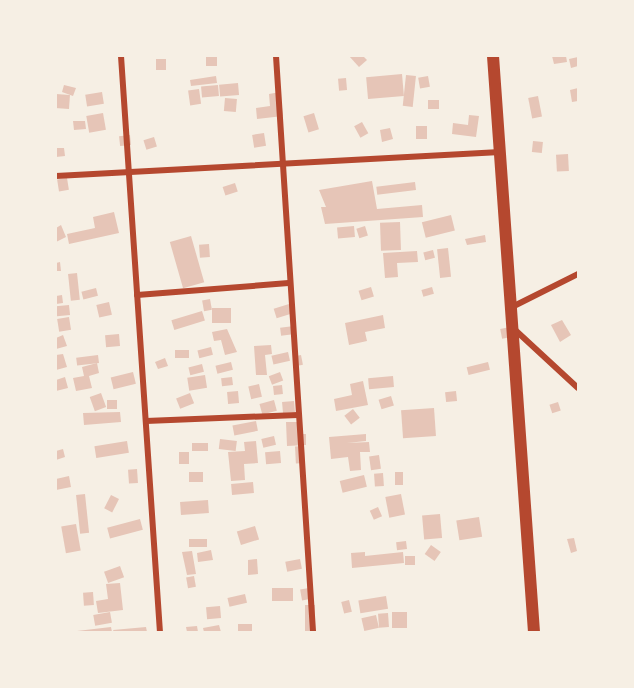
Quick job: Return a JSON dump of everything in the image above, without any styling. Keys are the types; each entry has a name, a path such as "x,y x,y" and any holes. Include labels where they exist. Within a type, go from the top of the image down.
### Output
{"main road":[{"path":"493,56 534,633"}],"street":[{"path":"121,56 160,633"},
{"path":"276,56 281,166 313,633"},
{"path":"56,176 281,166 500,152"},
{"path":"511,307 579,274"},
{"path":"137,295 289,283"},
{"path":"512,327 579,388"},
{"path":"146,421 298,416"}],"building":[{"path":"206,56 217,56 217,66 206,66"},
{"path":"349,56 363,56 367,60 359,67"},
{"path":"552,56 566,56 567,62 554,64"},
{"path":"578,57 578,66 571,68 569,59"},
{"path":"156,59 166,59 166,70 156,70"},
{"path":"402,74 404,96 368,99 366,77"},
{"path":"406,75 416,76 413,107 403,106"},
{"path":"216,76 217,83 191,86 190,80"},
{"path":"428,76 430,87 420,89 418,78"},
{"path":"346,78 347,90 339,91 338,79"},
{"path":"238,83 239,95 220,97 219,85"},
{"path":"64,85 76,88 73,96 62,92"},
{"path":"218,85 219,96 202,97 201,86"},
{"path":"578,88 578,101 572,102 570,90"},
{"path":"199,89 201,104 190,105 188,91"},
{"path":"102,92 104,104 87,107 85,95"},
{"path":"280,92 283,116 257,119 256,108 270,106 269,94"},
{"path":"56,94 70,95 69,109 56,108"},
{"path":"538,96 542,117 532,119 528,98"},
{"path":"225,98 237,99 236,112 224,111"},
{"path":"428,100 439,100 439,109 428,109"},
{"path":"103,113 106,130 89,133 86,116"},
{"path":"314,113 319,129 308,132 303,116"},
{"path":"469,115 479,116 476,137 452,134 453,123 468,125"},
{"path":"73,121 85,121 86,129 74,130"},
{"path":"362,122 368,133 360,138 354,126"},
{"path":"416,126 427,126 427,139 416,139"},
{"path":"390,128 393,139 382,142 380,130"},
{"path":"264,133 266,146 254,148 252,135"},
{"path":"130,135 131,145 120,146 119,136"},
{"path":"154,137 157,147 146,150 143,140"},
{"path":"533,141 543,142 542,153 532,152"},
{"path":"56,148 64,148 65,156 56,157"},
{"path":"568,154 569,171 557,172 556,155"},
{"path":"67,178 69,190 59,191 57,180"},
{"path":"372,181 377,209 422,205 423,217 325,224 321,207 326,207 319,190"},
{"path":"415,182 416,190 377,195 376,187"},
{"path":"235,183 238,192 225,196 223,187"},
{"path":"114,212 119,233 69,244 67,234 95,228 93,217"},
{"path":"451,215 455,231 426,238 422,222"},
{"path":"400,222 401,250 381,251 380,223"},
{"path":"61,225 66,237 56,242 56,228"},
{"path":"354,226 355,237 338,238 337,227"},
{"path":"365,226 368,236 359,238 356,229"},
{"path":"485,235 486,242 467,245 465,239"},
{"path":"191,236 204,282 183,288 170,242"},
{"path":"209,244 210,257 200,258 199,245"},
{"path":"448,248 451,277 440,278 437,249"},
{"path":"433,250 435,258 425,260 423,252"},
{"path":"417,251 418,262 397,263 398,277 385,278 383,253"},
{"path":"60,262 61,271 56,271 56,263"},
{"path":"77,273 80,300 71,301 68,274"},
{"path":"371,287 374,297 361,300 359,291"},
{"path":"432,287 434,294 423,297 421,290"},
{"path":"96,288 98,296 83,299 81,292"},
{"path":"62,295 63,303 56,304 56,296"},
{"path":"210,299 212,310 204,311 202,300"},
{"path":"109,302 112,315 99,318 96,305"},
{"path":"289,304 292,314 277,318 274,309"},
{"path":"69,305 70,315 57,316 56,306"},
{"path":"212,308 231,308 231,323 212,323"},
{"path":"202,311 205,321 174,330 171,320"},
{"path":"383,315 385,328 365,332 367,341 349,345 345,323"},
{"path":"69,317 71,330 59,332 57,319"},
{"path":"562,320 571,335 560,342 551,325"},
{"path":"294,326 295,334 281,336 280,328"},
{"path":"510,327 512,337 502,339 500,329"},
{"path":"227,329 237,352 225,355 221,340 214,341 212,332"},
{"path":"119,334 120,346 106,347 105,335"},
{"path":"63,335 67,346 56,349 56,338"},
{"path":"271,345 272,354 265,355 267,375 256,375 254,346"},
{"path":"211,347 213,355 199,358 197,350"},
{"path":"175,350 189,350 189,358 175,358"},
{"path":"288,352 290,361 273,365 271,356"},
{"path":"63,354 67,367 56,370 56,355"},
{"path":"98,355 99,363 77,366 76,358"},
{"path":"301,355 303,365 295,366 293,357"},
{"path":"165,358 168,366 158,369 155,362"},
{"path":"231,362 233,370 217,374 215,366"},
{"path":"488,362 490,370 469,375 467,367"},
{"path":"97,363 99,373 89,376 92,388 76,391 73,378 84,376 82,367"},
{"path":"202,364 204,372 190,375 188,367"},
{"path":"133,372 136,384 114,389 111,378"},
{"path":"280,372 283,380 272,385 269,376"},
{"path":"205,375 207,388 189,391 187,378"},
{"path":"393,376 394,387 369,389 368,378"},
{"path":"65,377 68,388 56,391 56,380"},
{"path":"232,377 233,385 222,386 221,378"},
{"path":"363,381 368,405 336,411 334,399 352,395 350,384"},
{"path":"259,384 262,397 251,399 248,386"},
{"path":"282,385 283,394 274,395 273,386"},
{"path":"238,391 239,403 228,404 227,392"},
{"path":"456,391 457,401 446,402 445,392"},
{"path":"101,393 106,407 95,411 90,397"},
{"path":"190,393 194,403 180,409 176,399"},
{"path":"391,396 394,406 381,409 379,400"},
{"path":"107,400 117,400 117,409 107,409"},
{"path":"274,400 277,411 262,415 260,404"},
{"path":"294,401 295,412 283,413 282,402"},
{"path":"558,402 561,411 552,413 549,405"},
{"path":"434,408 436,436 403,438 401,410"},
{"path":"353,409 360,418 351,424 344,416"},
{"path":"120,412 121,422 84,425 83,413"},
{"path":"256,421 258,431 234,435 232,426"},
{"path":"286,422 299,422 299,434 306,434 306,445 287,446"},
{"path":"366,434 366,441 347,443 369,442 370,452 360,452 361,470 350,471 348,457 331,459 329,437"},
{"path":"274,436 276,445 263,448 261,439"},
{"path":"220,439 237,441 236,451 219,449"},
{"path":"127,441 129,453 96,458 94,446"},
{"path":"256,441 258,463 244,464 245,480 231,481 228,452 245,451 244,442"},
{"path":"192,443 208,443 208,451 192,451"},
{"path":"295,446 304,446 305,463 296,463"},
{"path":"63,449 65,457 56,460 56,451"},
{"path":"280,451 281,463 266,464 265,452"},
{"path":"179,452 189,452 189,464 179,464"},
{"path":"379,455 381,469 371,470 369,456"},
{"path":"137,469 138,483 129,484 128,470"},
{"path":"189,472 203,472 203,482 189,482"},
{"path":"395,472 403,472 403,485 395,485"},
{"path":"383,473 384,486 375,487 374,474"},
{"path":"364,475 367,487 343,493 340,481"},
{"path":"69,476 71,487 56,490 56,479"},
{"path":"253,482 254,493 232,495 231,484"},
{"path":"85,494 89,533 80,534 76,495"},
{"path":"401,494 405,515 389,518 385,497"},
{"path":"111,495 119,499 112,512 104,508"},
{"path":"208,500 209,513 181,515 180,502"},
{"path":"378,507 382,516 374,520 370,511"},
{"path":"440,514 442,538 424,539 422,516"},
{"path":"479,517 482,537 459,540 456,521"},
{"path":"140,519 143,530 110,538 107,528"},
{"path":"76,524 81,551 66,553 61,527"},
{"path":"255,526 259,539 241,545 237,532"},
{"path":"574,538 577,551 571,553 567,539"},
{"path":"189,539 207,539 207,547 189,547"},
{"path":"406,541 407,549 397,550 396,542"},
{"path":"431,545 441,552 435,561 425,554"},
{"path":"211,550 213,560 198,562 197,553"},
{"path":"192,551 196,574 187,575 182,552"},
{"path":"365,552 365,556 403,552 404,563 352,568 351,553"},
{"path":"405,556 415,556 415,565 405,565"},
{"path":"257,559 258,574 248,575 248,560"},
{"path":"300,559 302,569 287,572 285,562"},
{"path":"120,566 124,577 108,583 104,572"},
{"path":"194,576 196,587 188,588 186,577"},
{"path":"120,583 123,610 98,613 96,601 108,599 106,584"},
{"path":"272,588 293,588 293,601 272,601"},
{"path":"309,588 311,599 302,600 300,590"},
{"path":"93,592 94,605 84,606 83,593"},
{"path":"245,594 247,603 229,607 227,598"},
{"path":"386,596 388,609 360,613 358,600"},
{"path":"349,600 352,612 344,614 341,602"},
{"path":"305,605 315,605 315,632 305,632"},
{"path":"220,606 221,618 207,619 206,607"},
{"path":"110,612 112,623 95,626 93,615"},
{"path":"392,612 407,612 407,628 392,628"},
{"path":"388,613 389,627 379,628 378,614"},
{"path":"376,615 379,628 364,631 361,618"},
{"path":"238,624 252,624 252,632 238,632"},
{"path":"219,625 221,632 204,632 203,628"},
{"path":"197,626 198,632 187,632 186,627"},
{"path":"111,627 112,632 77,632 77,631"},
{"path":"146,627 147,632 114,632 113,630"}]}
